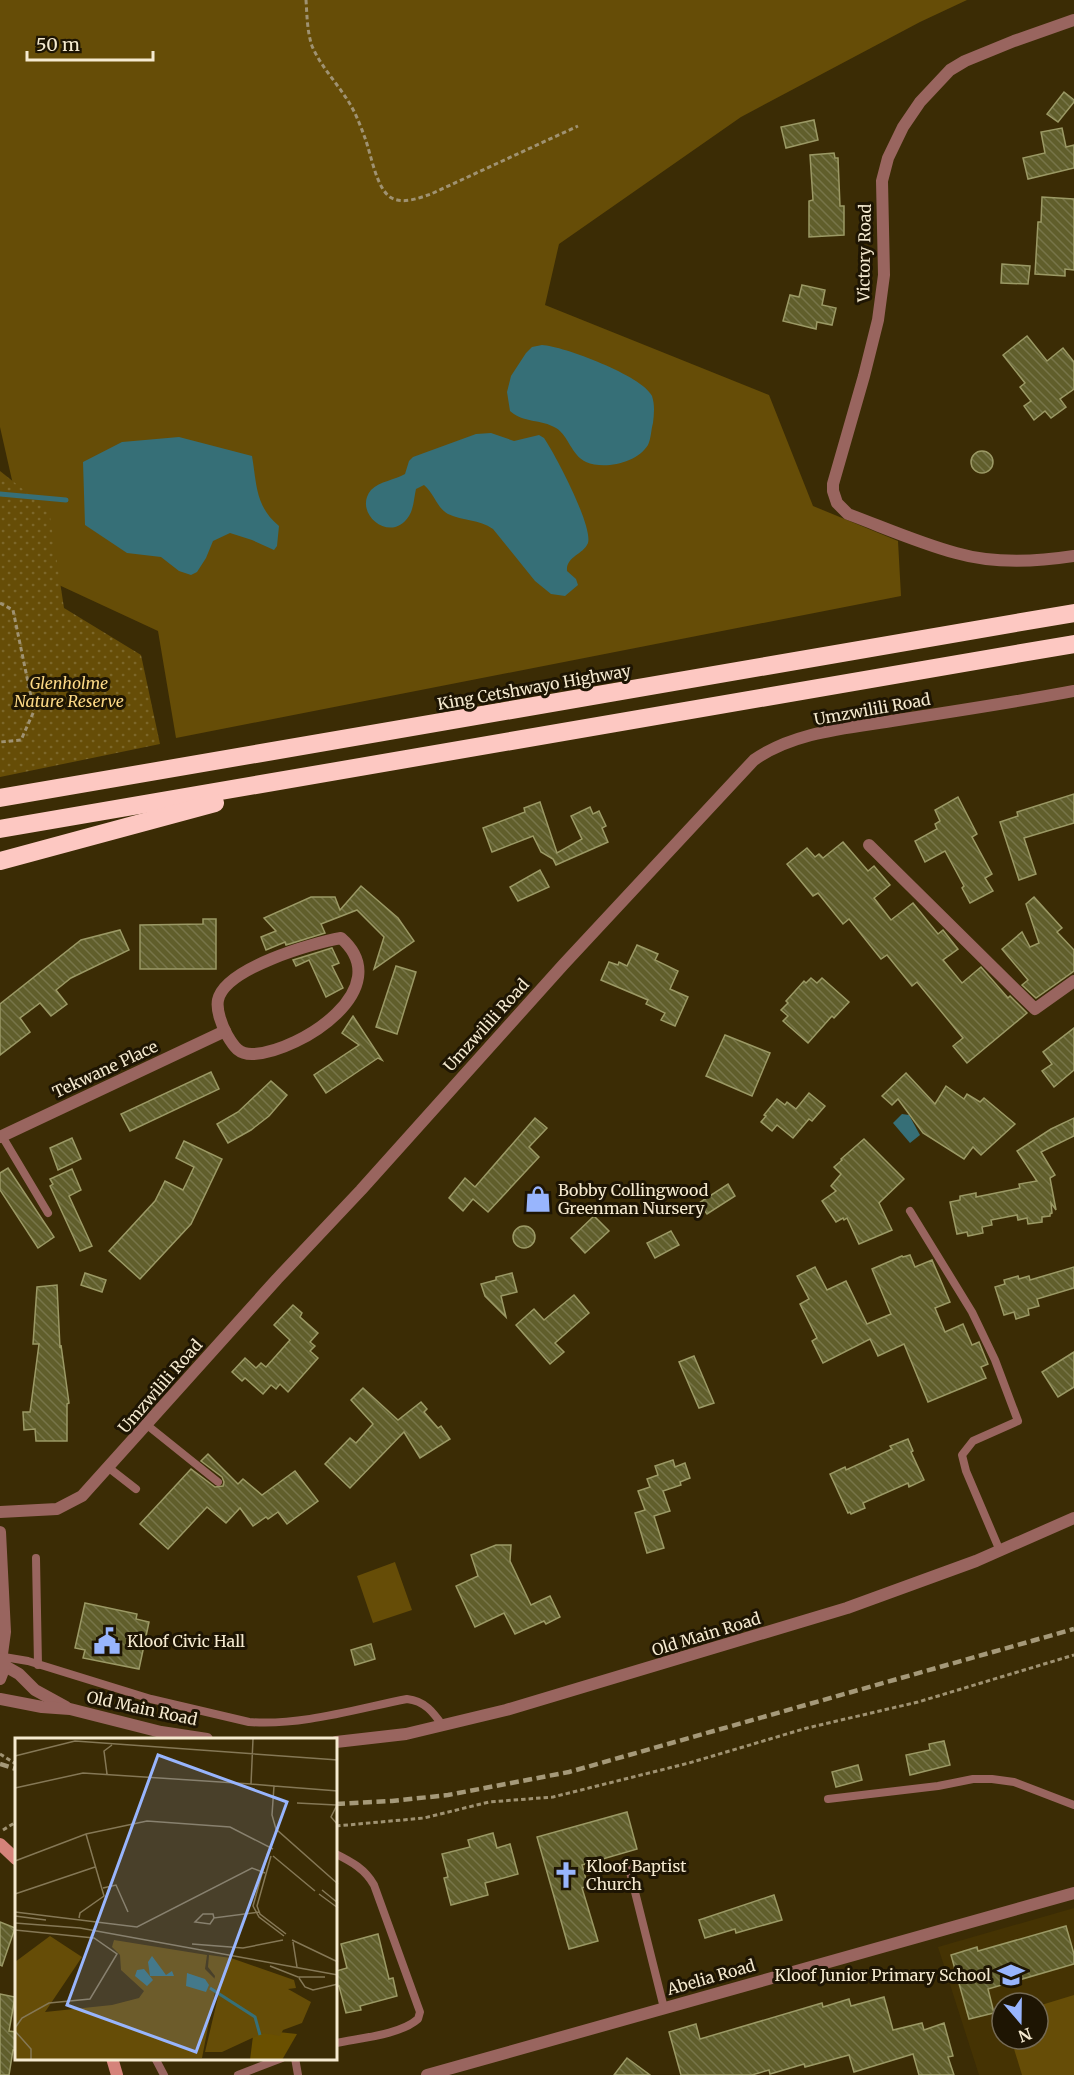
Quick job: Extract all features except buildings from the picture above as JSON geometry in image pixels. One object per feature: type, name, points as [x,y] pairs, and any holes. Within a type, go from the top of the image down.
[{"type":"highway","name":"King Cetshwayo Highway","points":[[3,797],[1074,613]]},
{"type":"highway","points":[[0,829],[1074,644]]},
{"type":"highway","points":[[0,861],[333,772]]},
{"type":"main road","points":[[0,1844],[15,1858]]},
{"type":"main road","points":[[113,2060],[117,2075]]},
{"type":"street","name":"Victory Road","points":[[1074,20],[1014,41],[965,61],[950,70],[931,87],[903,127],[884,167],[882,181],[884,275],[878,320],[832,491],[837,503],[848,514],[964,555],[1013,561],[1074,556]]},
{"type":"street","name":"Umzwilili Road","points":[[0,1512],[57,1509],[82,1496],[555,973],[754,760],[778,746],[853,726],[1074,692]]},
{"type":"street","points":[[869,845],[1035,1009],[1074,981]]},
{"type":"street","points":[[341,938],[350,945],[357,957],[358,980],[345,1005],[314,1033],[268,1054],[246,1055],[235,1049],[225,1031],[218,1000],[225,988],[237,978],[264,961],[322,941],[341,938]]},
{"type":"street","name":"Tekwane Place","points":[[1,1136],[225,1031]]},
{"type":"street","name":"Old Main Road","points":[[338,1742],[406,1734],[528,1704],[847,1608],[1000,1551],[1074,1518]]},
{"type":"street","points":[[0,1532],[5,1632],[0,1679]]},
{"type":"street","name":"Old Main Road","points":[[3,1657],[35,1690],[70,1709]]},
{"type":"street","name":"Old Main Road","points":[[0,1699],[42,1707],[70,1709],[161,1732],[200,1738]]},
{"type":"street","name":"Abelia Road","points":[[427,2075],[1074,1893]]},
{"type":"lane","points":[[1,1136],[48,1213]]},
{"type":"lane","points":[[910,1210],[972,1312],[995,1360],[1018,1421],[973,1441],[962,1455],[966,1471],[1000,1551]]},
{"type":"lane","points":[[147,1425],[218,1482]]},
{"type":"lane","points":[[109,1468],[136,1489]]},
{"type":"lane","points":[[36,1558],[38,1665]]},
{"type":"lane","points":[[3,1657],[152,1699],[249,1722],[264,1723],[316,1717],[407,1699],[418,1701],[430,1709],[443,1726]]},
{"type":"lane","points":[[828,1799],[938,1786],[973,1779],[992,1779],[1014,1782],[1074,1805]]},
{"type":"lane","points":[[338,1855],[359,1867],[370,1879],[379,1896],[420,2012],[417,2019],[406,2027],[338,2043]]},
{"type":"lane","points":[[629,1868],[664,2008]]},
{"type":"lane","points":[[156,2060],[164,2075]]},
{"type":"lane","points":[[238,2075],[277,2060]]},
{"type":"lane","points":[[295,2060],[298,2075]]},
{"type":"path","points":[[306,0],[307,24],[317,57],[351,105],[366,139],[379,180],[392,198],[407,201],[431,194],[578,126]]},
{"type":"path","points":[[0,603],[13,610],[34,711],[21,740],[0,742]]},
{"type":"path","points":[[338,1826],[424,1818],[489,1802],[554,1797],[807,1728],[918,1702],[1074,1655]]},
{"type":"path","points":[[0,1754],[15,1763]]},
{"type":"path","points":[[0,1832],[15,1823]]},
{"type":"shaded area","name":"Kloof Junior Primary School","points":[[1074,1908],[1074,2075],[979,2075],[938,1947]]},
{"type":"green space","points":[[0,0],[967,0],[920,22],[741,117],[559,244],[545,305],[769,395],[813,506],[898,541],[901,596],[176,738],[158,631],[33,573],[0,427]]},
{"type":"green space","name":"Glenholme Nature Reserve","points":[[0,471],[49,510],[64,608],[141,655],[160,744],[0,777]]},
{"type":"green space","points":[[395,1562],[412,1610],[373,1623],[357,1576]]},
{"type":"green space","points":[[1074,1995],[1074,2075],[1022,2075],[1015,2051],[1050,2051],[1050,2002]]},
{"type":"water","points":[[542,345],[601,363],[646,388],[652,396],[654,413],[650,440],[643,451],[628,460],[611,465],[586,462],[577,455],[556,428],[515,415],[510,411],[507,392],[511,376],[532,347]]},
{"type":"water","points":[[491,433],[514,441],[539,435],[544,438],[572,490],[585,522],[588,543],[567,566],[567,571],[576,579],[578,585],[565,596],[551,594],[535,581],[493,529],[482,523],[448,514],[424,485],[416,489],[411,513],[401,524],[384,527],[370,516],[366,508],[366,499],[371,490],[405,474],[409,461],[413,457],[476,434]]},
{"type":"water","points":[[179,437],[252,456],[261,503],[279,526],[277,546],[274,550],[230,533],[213,541],[197,572],[191,575],[179,571],[161,557],[127,553],[85,525],[83,462],[122,442]]},
{"type":"water","points":[[902,1114],[909,1115],[920,1135],[910,1143],[893,1123]]},
{"type":"waterway","points":[[0,494],[66,500]]},
{"type":"railway","points":[[338,1804],[448,1795],[569,1772],[1074,1629]]},
{"type":"railway","points":[[0,1764],[15,1769]]},
{"type":"place","name":"Bobby Collingwood Greenman Nursery","points":[[538,1199]]},
{"type":"place","name":"Kloof Civic Hall","points":[[107,1641]]},
{"type":"place","name":"Kloof Baptist Church","points":[[566,1875]]},
{"type":"place","name":"Kloof Junior Primary School","points":[[1011,1975]]}]
